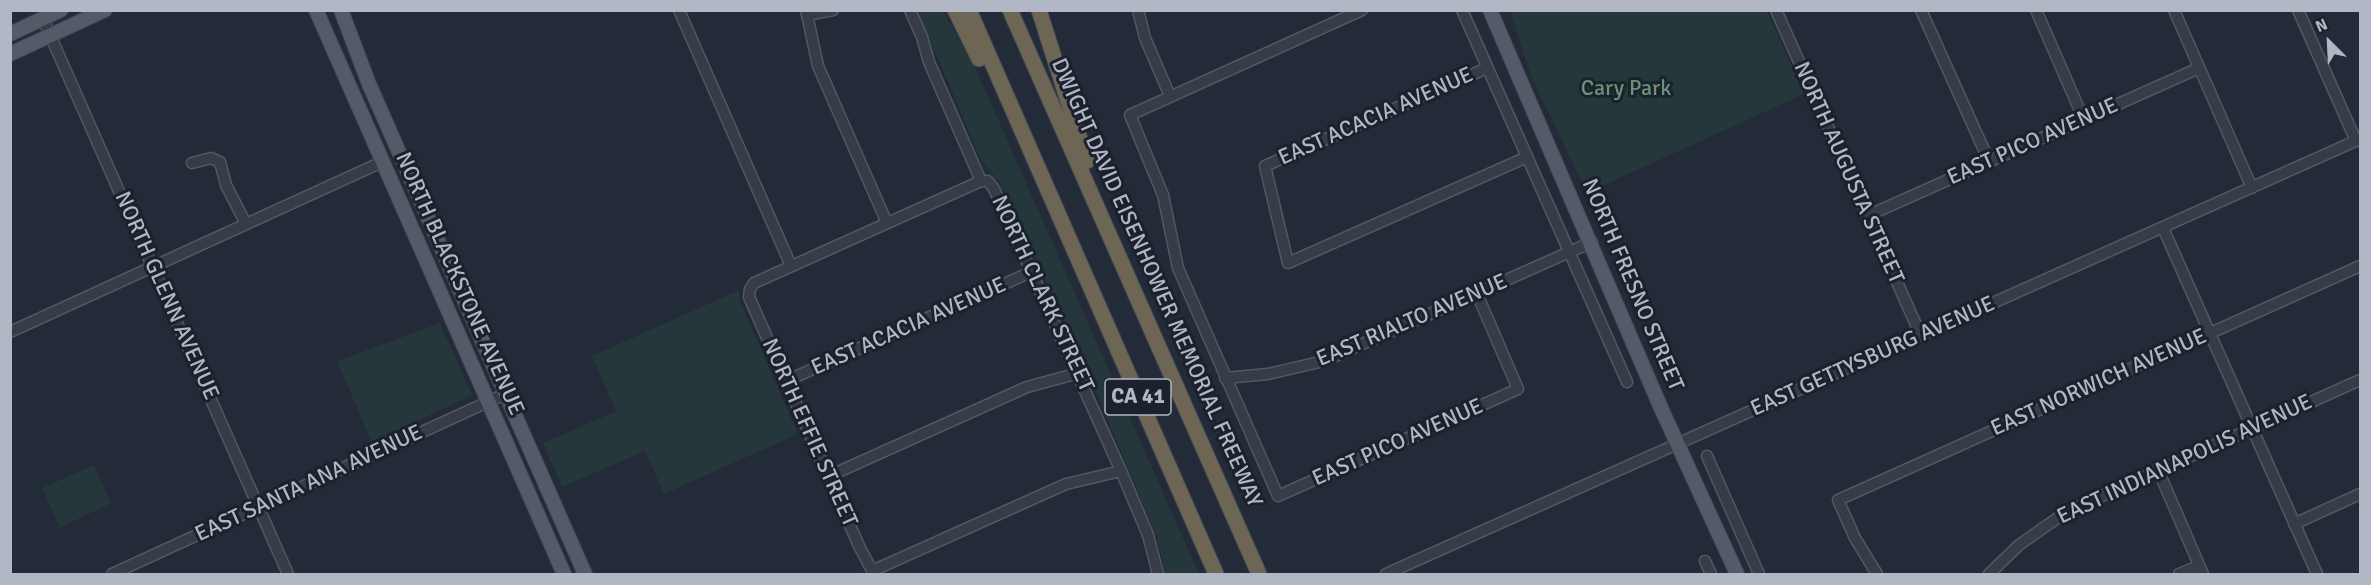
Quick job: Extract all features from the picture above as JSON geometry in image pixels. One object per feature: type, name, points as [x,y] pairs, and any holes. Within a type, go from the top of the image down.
[{"type":"highway","points":[[955,10],[1061,219]]},
{"type":"highway","name":"CA 41","points":[[969,10],[1216,574]]},
{"type":"highway","name":"DWIGHT DAVID EISENHOWER MEMORIAL FREEWAY","points":[[1010,10],[1259,574]]},
{"type":"highway","points":[[1039,10],[1111,235]]},
{"type":"main road","points":[[10,34],[61,10]]},
{"type":"main road","points":[[10,54],[105,10]]},
{"type":"main road","name":"NORTH BLACKSTONE AVENUE","points":[[316,10],[564,574]]},
{"type":"main road","name":"NORTH BLACKSTONE AVENUE","points":[[341,10],[400,153],[585,574]]},
{"type":"main road","name":"NORTH FRESNO STREET","points":[[1490,10],[1678,444],[1737,574]]},
{"type":"main road","points":[[338,61],[353,73],[386,149],[390,153],[400,153]]},
{"type":"main road","points":[[382,162],[396,168],[418,215],[430,221]]},
{"type":"street","points":[[679,10],[791,266],[985,181]]},
{"type":"street","points":[[833,10],[806,13],[818,66],[887,223]]},
{"type":"street","name":"NORTH CLARK STREET","points":[[910,10],[922,37],[929,62],[1079,373],[1148,534],[1158,574]]},
{"type":"street","points":[[1138,10],[1145,38],[1170,96]]},
{"type":"street","points":[[1225,378],[1178,268],[1163,195],[1130,115],[1362,10]]},
{"type":"street","points":[[1462,10],[1627,381]]},
{"type":"street","name":"NORTH AUGUSTA STREET","points":[[1776,10],[1920,336]]},
{"type":"street","points":[[1921,10],[1989,161]]},
{"type":"street","points":[[2036,10],[2084,120]]},
{"type":"street","points":[[2174,10],[2252,188]]},
{"type":"street","points":[[2298,10],[2358,140]]},
{"type":"street","name":"NORTH GLENN AVENUE","points":[[43,19],[288,574]]},
{"type":"street","name":"EAST ACACIA AVENUE","points":[[1487,68],[1265,166],[1288,263],[1527,157]]},
{"type":"street","name":"EAST PICO AVENUE","points":[[1867,216],[2199,68]]},
{"type":"street","name":"EAST GETTYSBURG AVENUE","points":[[1386,574],[2358,140]]},
{"type":"street","points":[[192,163],[211,158],[220,162],[226,185],[246,224]]},
{"type":"street","points":[[10,332],[382,162]]},
{"type":"street","points":[[2163,228],[2317,574]]},
{"type":"street","name":"EAST RIALTO AVENUE","points":[[1225,378],[1268,374],[1324,361],[1592,242]]},
{"type":"street","name":"NORTH EFFIE STREET","points":[[791,266],[754,283],[749,297],[827,477],[873,573]]},
{"type":"street","name":"EAST NORWICH AVENUE","points":[[1878,574],[1855,538],[1838,500],[2361,266]]},
{"type":"street","name":"EAST ACACIA AVENUE","points":[[786,381],[1031,272]]},
{"type":"street","name":"EAST PICO AVENUE","points":[[1225,378],[1278,496],[1518,389],[1477,294]]},
{"type":"street","points":[[827,477],[1027,387],[1079,373]]},
{"type":"street","name":"EAST INDIANAPOLIS AVENUE","points":[[1989,574],[2019,544],[2066,512],[2361,380]]},
{"type":"street","name":"EAST SANTA ANA AVENUE","points":[[112,574],[505,394]]},
{"type":"street","points":[[1707,456],[1759,574]]},
{"type":"street","points":[[2158,470],[2201,570],[2179,574]]},
{"type":"street","points":[[873,573],[1066,484],[1121,471]]},
{"type":"street","points":[[2294,524],[2361,494]]},
{"type":"street","points":[[1705,561],[1711,574]]},
{"type":"green space","points":[[918,11],[943,11],[974,65],[1199,574],[1165,574],[1157,538],[1080,354],[999,182],[980,158]]},
{"type":"green space","name":"Cary Park","points":[[1510,11],[1767,11],[1804,94],[1587,193],[1531,76]]},
{"type":"green space","points":[[739,290],[740,301],[798,434],[664,494],[645,451],[562,487],[543,443],[616,411],[592,356]]},
{"type":"green space","points":[[440,323],[472,395],[372,443],[337,361]]},
{"type":"green space","points":[[94,465],[111,503],[60,528],[42,488]]}]
